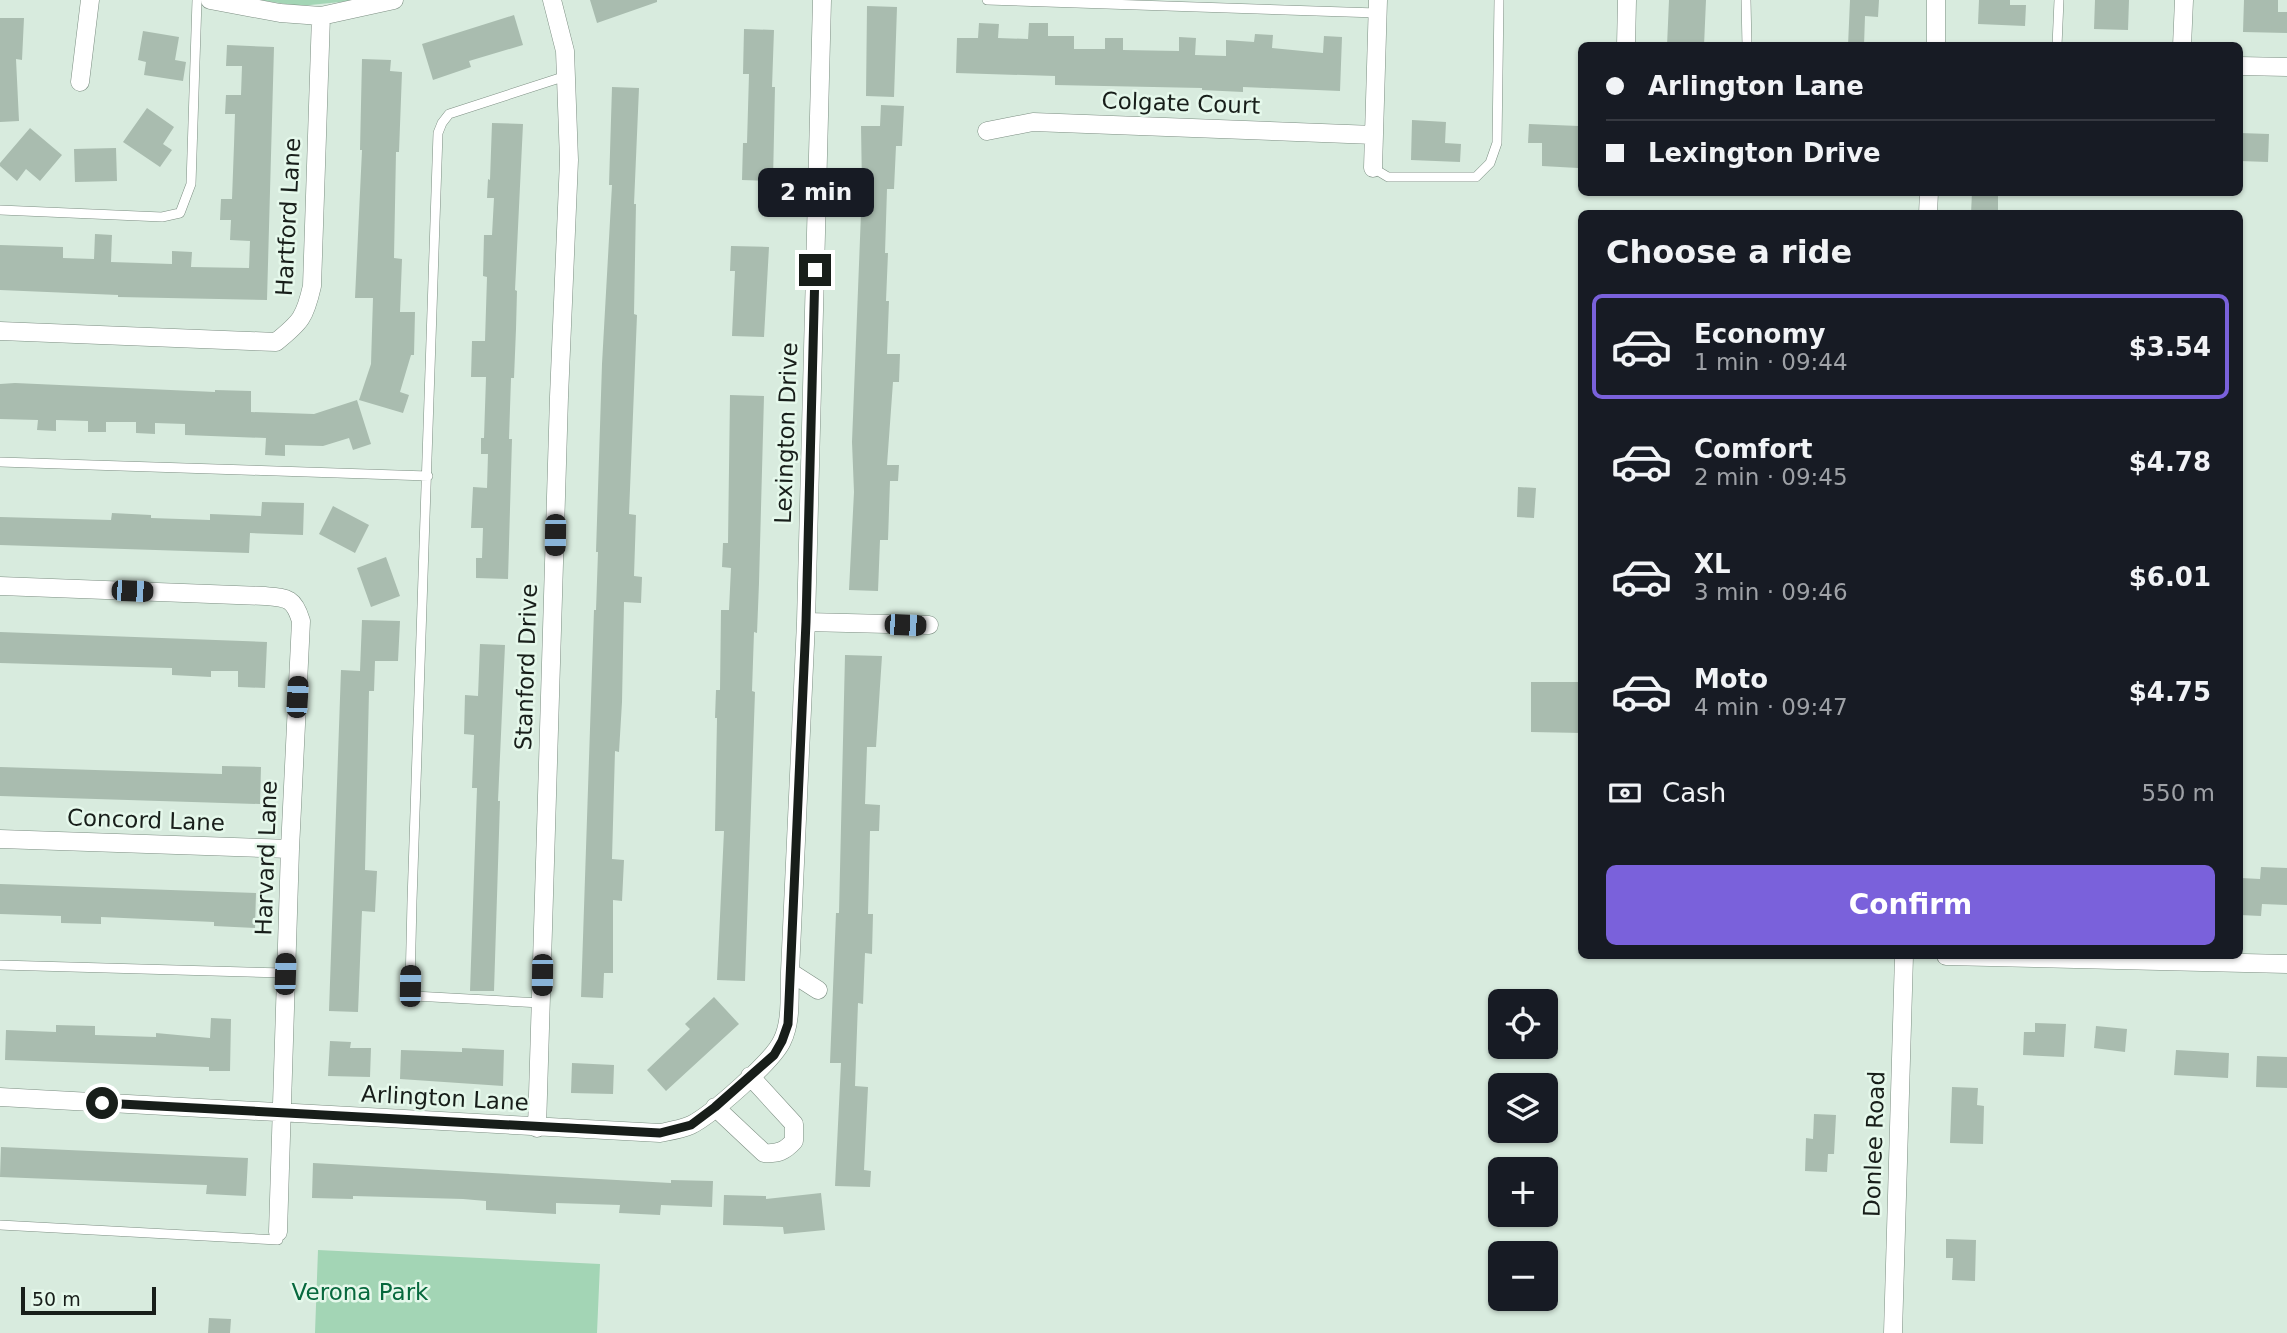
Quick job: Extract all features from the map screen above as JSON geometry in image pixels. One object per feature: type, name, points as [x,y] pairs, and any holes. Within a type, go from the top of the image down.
[{"type":"street","points":[[80,82],[90,0]]},
{"type":"street","points":[[210,0],[245,3],[280,13],[321,16],[394,0]]},
{"type":"street","name":"Stanford Drive","points":[[537,1128],[558,411],[569,160],[565,51],[552,0]]},
{"type":"street","name":"Lexington Drive","points":[[794,868],[806,622],[822,0]]},
{"type":"street","points":[[1626,42],[1627,0]]},
{"type":"street","points":[[1936,0],[1936,42]]},
{"type":"street","points":[[2182,42],[2183,0]]},
{"type":"street","points":[[1373,168],[1378,6]]},
{"type":"street","name":"Hartford Lane","points":[[0,331],[276,342],[294,328],[306,313],[312,286],[321,16]]},
{"type":"street","points":[[2243,66],[2287,67]]},
{"type":"street","name":"Colgate Court","points":[[987,131],[1033,122],[1374,135]]},
{"type":"street","name":"Harvard Lane","points":[[0,586],[285,597],[297,606],[301,621],[285,974],[278,1232]]},
{"type":"street","points":[[806,622],[929,625]]},
{"type":"street","name":"Concord Lane","points":[[0,839],[290,849]]},
{"type":"street","name":"Arlington Lane","points":[[0,1097],[660,1133],[691,1125],[774,1055],[782,1041],[788,1024],[794,868]]},
{"type":"street","name":"Donlee Road","points":[[1894,1333],[1904,959]]},
{"type":"street","points":[[2074,959],[2287,964]]},
{"type":"street","points":[[790,972],[818,990]]},
{"type":"street","points":[[715,1107],[764,1153],[774,1154],[785,1150],[794,1141],[794,1124],[750,1076]]},
{"type":"lane","points":[[0,210],[162,217],[180,213],[191,184],[197,0]]},
{"type":"lane","points":[[987,0],[1378,6]]},
{"type":"lane","points":[[1373,168],[1388,177],[1476,177],[1490,163],[1497,143],[1499,0]]},
{"type":"lane","points":[[1746,0],[1747,42]]},
{"type":"lane","points":[[2057,42],[2059,0]]},
{"type":"lane","points":[[541,1003],[414,996],[410,986],[438,133],[449,114],[566,76]]},
{"type":"lane","points":[[0,462],[428,476]]},
{"type":"lane","points":[[0,965],[285,974]]},
{"type":"lane","points":[[0,1225],[278,1240],[278,1232]]},
{"type":"green space","points":[[259,0],[360,0],[300,6]]},
{"type":"green space","name":"Verona Park","points":[[318,1250],[600,1264],[597,1333],[315,1333]]},
{"type":"building","points":[[590,0],[657,0],[657,2],[597,23]]},
{"type":"building","points":[[1669,0],[1706,0],[1704,42],[1667,42]]},
{"type":"building","points":[[1850,0],[1879,0],[1878,17],[1865,16],[1864,42],[1848,42]]},
{"type":"building","points":[[1979,0],[2010,0],[2010,5],[2026,5],[2025,26],[1978,24]]},
{"type":"building","points":[[2095,0],[2129,0],[2128,30],[2094,29]]},
{"type":"building","points":[[2244,0],[2278,0],[2278,12],[2287,12],[2287,33],[2243,32]]},
{"type":"building","points":[[867,6],[897,7],[894,97],[866,96]]},
{"type":"building","points":[[514,15],[523,45],[469,61],[471,67],[433,80],[422,44]]},
{"type":"building","points":[[0,18],[24,18],[22,60],[16,59],[19,121],[0,122]]},
{"type":"building","points":[[979,23],[999,24],[998,38],[1028,39],[1029,23],[1048,23],[1048,36],[1074,36],[1074,49],[1105,49],[1105,38],[1123,38],[1123,50],[1179,51],[1179,37],[1196,38],[1195,55],[1226,56],[1226,40],[1254,42],[1255,34],[1273,35],[1272,48],[1323,53],[1324,36],[1342,37],[1340,91],[1243,87],[1243,92],[1202,88],[1055,85],[1055,76],[956,73],[957,38],[978,38]]},
{"type":"building","points":[[744,29],[774,30],[773,181],[742,180],[743,143],[747,143],[749,74],[743,74]]},
{"type":"building","points":[[143,31],[179,37],[175,60],[186,62],[183,81],[144,75],[146,62],[138,60]]},
{"type":"building","points":[[227,45],[274,47],[267,300],[118,297],[0,290],[0,245],[63,247],[63,258],[94,259],[95,234],[112,235],[111,262],[172,264],[172,251],[192,252],[191,267],[249,268],[250,241],[230,240],[231,220],[220,220],[221,199],[232,199],[235,114],[225,114],[226,95],[241,95],[242,66],[226,66]]},
{"type":"building","points":[[362,59],[391,60],[390,71],[402,72],[399,152],[396,152],[394,258],[402,259],[400,312],[415,312],[414,355],[411,355],[400,392],[409,395],[403,413],[359,400],[371,364],[373,298],[355,298],[362,150]]},
{"type":"building","points":[[612,87],[639,88],[634,204],[634,314],[637,315],[629,514],[636,515],[634,576],[642,577],[641,603],[624,602],[622,702],[619,752],[615,751],[612,859],[624,860],[622,901],[613,900],[613,973],[604,973],[603,998],[581,997],[598,552],[602,364],[612,185],[609,185]]},
{"type":"building","points":[[881,105],[904,106],[902,146],[896,146],[894,189],[887,189],[885,253],[888,253],[886,301],[889,301],[887,354],[900,354],[899,382],[893,382],[887,465],[899,465],[898,481],[890,481],[888,540],[880,540],[878,591],[849,590],[862,188],[861,126],[880,126]]},
{"type":"building","points":[[147,108],[174,127],[163,144],[172,150],[160,167],[123,142]]},
{"type":"building","points":[[1412,120],[1446,122],[1445,143],[1461,144],[1460,162],[1411,160]]},
{"type":"building","points":[[492,123],[523,124],[515,290],[514,378],[511,378],[508,579],[476,578],[476,558],[482,558],[483,528],[471,528],[473,487],[487,488],[488,454],[481,454],[486,377],[471,377],[472,341],[485,341],[487,277],[483,276],[484,235],[492,235],[494,198],[487,198]]},
{"type":"building","points":[[1529,124],[1578,126],[1578,168],[1542,166],[1542,143],[1528,143]]},
{"type":"building","points":[[30,128],[62,155],[40,181],[26,169],[17,181],[0,163]]},
{"type":"building","points":[[2243,133],[2269,134],[2268,162],[2243,161]]},
{"type":"building","points":[[116,148],[117,181],[75,182],[74,149]]},
{"type":"building","points":[[1972,196],[1998,196],[1998,210],[1971,210]]},
{"type":"building","points":[[731,246],[769,247],[764,337],[732,336],[735,271],[730,271]]},
{"type":"building","points":[[0,384],[215,392],[251,391],[251,412],[314,414],[357,400],[371,444],[353,450],[349,438],[323,446],[285,445],[285,456],[265,455],[266,438],[185,435],[185,424],[155,423],[155,434],[136,433],[136,422],[106,422],[106,432],[88,432],[88,421],[56,420],[56,431],[37,430],[38,420],[0,419]]},
{"type":"building","points":[[730,395],[764,396],[757,633],[754,632],[752,691],[755,692],[745,981],[717,980],[724,831],[715,831],[715,718],[716,690],[720,690],[721,610],[729,610],[731,568],[722,567],[723,543],[728,543]]},
{"type":"building","points":[[1518,487],[1536,488],[1534,518],[1517,517]]},
{"type":"building","points":[[262,502],[304,503],[303,535],[250,533],[249,553],[0,545],[0,517],[111,520],[112,513],[151,515],[151,518],[210,520],[210,514],[261,516]]},
{"type":"building","points":[[333,506],[369,525],[355,553],[319,534]]},
{"type":"building","points":[[386,557],[400,596],[371,607],[357,568]]},
{"type":"building","points":[[362,620],[400,621],[398,661],[375,661],[374,691],[369,691],[365,870],[377,871],[375,912],[362,911],[358,1012],[329,1011],[341,670],[360,671]]},
{"type":"building","points":[[0,632],[267,642],[265,688],[238,687],[238,671],[211,671],[211,677],[172,675],[172,668],[0,663]]},
{"type":"building","points":[[480,644],[505,645],[494,991],[470,991],[477,788],[472,788],[474,735],[464,734],[465,695],[478,696]]},
{"type":"building","points":[[845,655],[882,656],[876,747],[867,747],[865,804],[880,805],[879,831],[870,831],[868,914],[873,914],[872,954],[865,953],[863,1004],[858,1003],[855,1086],[868,1087],[864,1170],[871,1171],[870,1187],[835,1186],[841,1063],[830,1063],[836,913],[839,913]]},
{"type":"building","points":[[1531,682],[1578,682],[1578,733],[1531,732]]},
{"type":"building","points":[[222,766],[261,767],[260,804],[0,796],[0,767],[222,774]]},
{"type":"building","points":[[2261,867],[2287,868],[2287,905],[2262,904],[2261,916],[2243,915],[2243,878],[2260,879]]},
{"type":"building","points":[[0,884],[256,893],[255,928],[214,926],[214,922],[101,917],[101,924],[61,923],[61,916],[0,914]]},
{"type":"building","points":[[714,997],[739,1024],[666,1091],[647,1070],[690,1029],[685,1024]]},
{"type":"building","points":[[211,1018],[231,1019],[230,1071],[209,1071],[209,1067],[5,1060],[6,1030],[56,1032],[56,1025],[95,1026],[95,1035],[156,1037],[156,1033],[210,1038]]},
{"type":"building","points":[[2035,1023],[2066,1024],[2064,1057],[2023,1055],[2024,1032],[2035,1032]]},
{"type":"building","points":[[2096,1026],[2127,1029],[2125,1052],[2094,1048]]},
{"type":"building","points":[[330,1041],[351,1042],[350,1048],[371,1048],[370,1077],[328,1076]]},
{"type":"building","points":[[462,1048],[504,1050],[503,1086],[400,1079],[401,1050],[462,1052]]},
{"type":"building","points":[[2176,1050],[2229,1053],[2228,1078],[2174,1075]]},
{"type":"building","points":[[2257,1056],[2287,1057],[2287,1088],[2256,1087]]},
{"type":"building","points":[[572,1063],[614,1065],[613,1094],[571,1093]]},
{"type":"building","points":[[1952,1087],[1978,1088],[1977,1105],[1984,1106],[1983,1144],[1950,1143]]},
{"type":"building","points":[[1814,1114],[1836,1115],[1834,1154],[1828,1154],[1827,1172],[1805,1171],[1806,1138],[1813,1139]]},
{"type":"building","points":[[1,1147],[248,1158],[246,1196],[206,1194],[207,1185],[0,1177]]},
{"type":"building","points":[[313,1163],[671,1183],[671,1180],[713,1181],[712,1207],[661,1205],[660,1215],[619,1213],[620,1205],[556,1203],[556,1214],[486,1210],[486,1201],[463,1199],[353,1196],[353,1199],[312,1198]]},
{"type":"building","points":[[821,1193],[825,1230],[784,1234],[783,1227],[723,1225],[724,1195],[766,1196],[766,1199]]},
{"type":"building","points":[[1946,1239],[1976,1240],[1975,1281],[1952,1280],[1953,1258],[1946,1258]]},
{"type":"building","points":[[209,1318],[231,1319],[230,1333],[208,1333]]},
{"type":"route","points":[[102,1103],[660,1133],[691,1125],[774,1055],[788,1024],[806,622],[815,270]]}]
